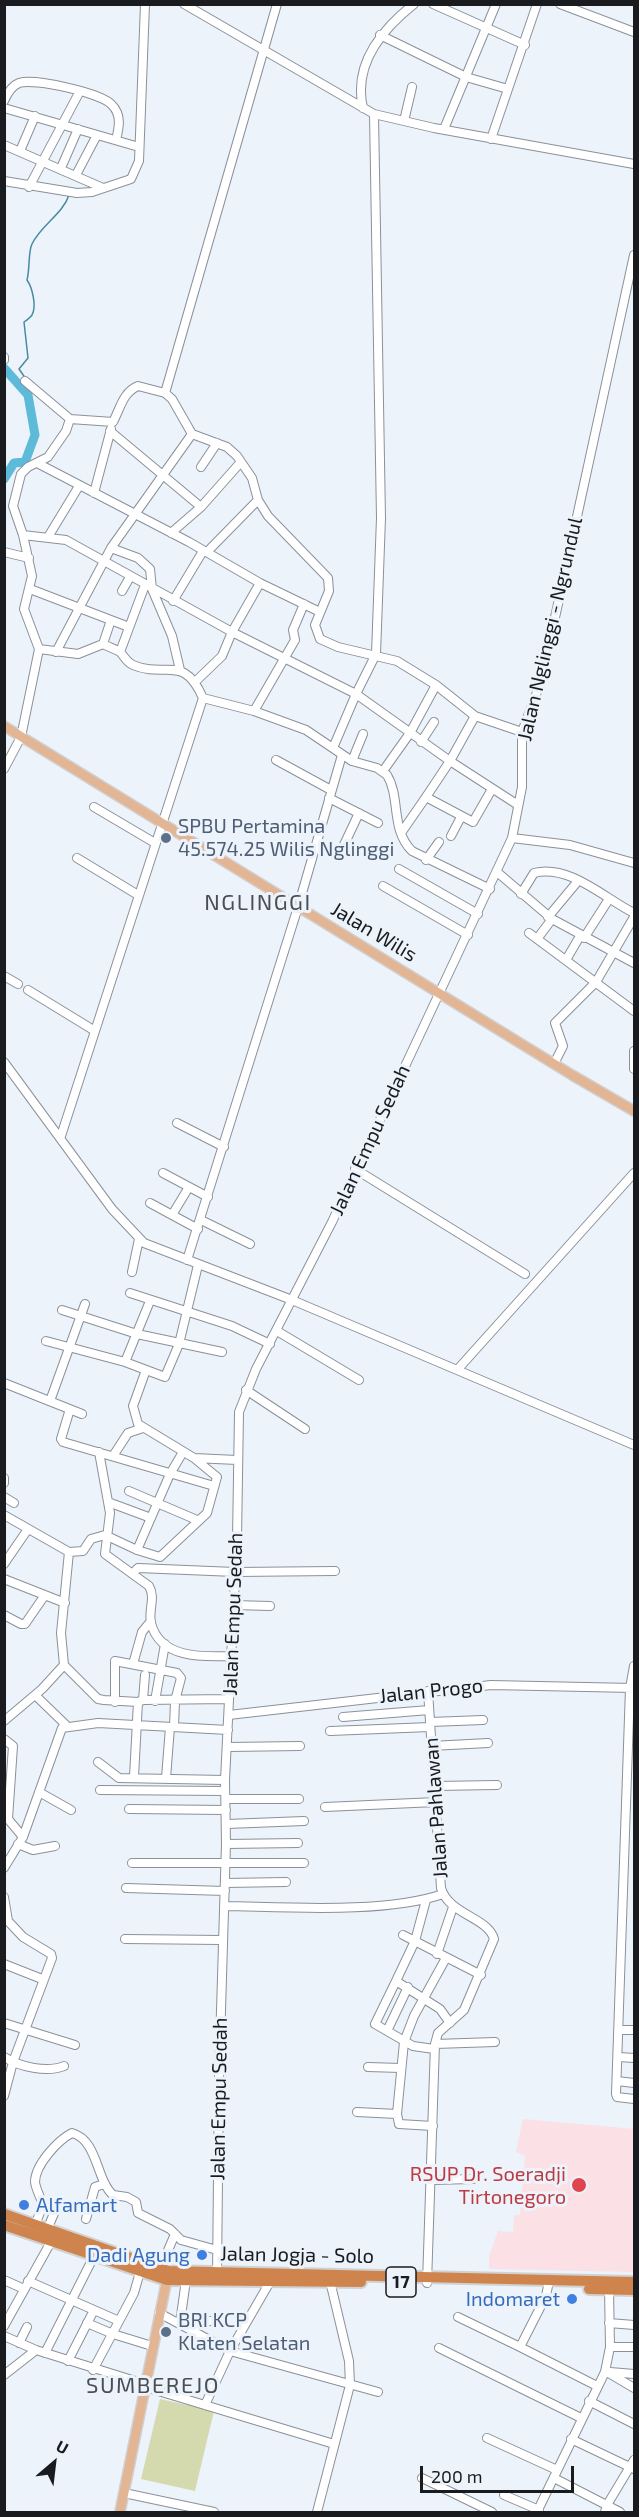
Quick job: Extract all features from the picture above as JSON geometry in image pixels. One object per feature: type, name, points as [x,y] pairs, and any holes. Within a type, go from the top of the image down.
[{"type":"highway","name":"Jalan Jogja - Solo","points":[[4,2214],[186,2280],[217,2276],[428,2279],[634,2290]]},
{"type":"highway","name":"Jalan Jogja - Solo","points":[[4,2225],[140,2272],[271,2280],[428,2279]]},
{"type":"highway","name":"Jalan Jogja - Solo","points":[[550,2284],[634,2282]]},
{"type":"main road","name":"Jalan Wilis","points":[[4,726],[634,1111]]},
{"type":"main road","points":[[120,2512],[165,2273]]},
{"type":"street","points":[[4,181],[77,193],[131,179],[139,161],[145,4]]},
{"type":"street","points":[[184,4],[374,114],[491,139],[634,164]]},
{"type":"street","points":[[165,393],[277,4]]},
{"type":"street","points":[[363,108],[360,96],[361,78],[380,35],[414,4]]},
{"type":"street","points":[[433,4],[525,45]]},
{"type":"street","points":[[444,129],[496,4]]},
{"type":"street","points":[[491,139],[525,45],[537,4]]},
{"type":"street","points":[[560,4],[634,32]]},
{"type":"street","points":[[380,35],[466,77],[508,89]]},
{"type":"street","points":[[4,101],[11,88],[19,83],[29,82],[80,91],[107,100],[114,106],[119,121],[116,140]]},
{"type":"street","points":[[404,121],[411,87]]},
{"type":"street","points":[[30,187],[80,91]]},
{"type":"street","points":[[4,108],[139,147]]},
{"type":"street","points":[[333,748],[376,654],[381,518],[374,114]]},
{"type":"street","points":[[20,151],[36,116]]},
{"type":"street","points":[[61,168],[78,129]]},
{"type":"street","points":[[76,175],[97,135]]},
{"type":"street","points":[[4,145],[103,188]]},
{"type":"street","name":"Jalan Nglinggi - Ngrundul","points":[[441,993],[512,837],[522,787],[522,732],[537,692],[556,613],[634,255]]},
{"type":"street","points":[[25,381],[70,419],[113,422]]},
{"type":"street","points":[[94,493],[110,431],[126,395],[134,387],[165,393],[172,399],[192,434],[230,449],[252,478],[258,500],[274,523],[328,578],[329,591],[315,625],[321,639],[338,647],[376,654],[397,661],[436,685],[475,716],[522,732]]},
{"type":"street","points":[[4,769],[21,737],[39,649],[24,609],[25,597],[30,589],[32,576],[24,535],[13,506],[21,474],[55,449],[70,419]]},
{"type":"street","points":[[110,431],[201,507]]},
{"type":"street","points":[[56,652],[111,548],[192,434]]},
{"type":"street","points":[[201,467],[217,443]]},
{"type":"street","points":[[171,533],[201,507],[240,463]]},
{"type":"street","points":[[37,464],[205,551],[260,583],[320,612]]},
{"type":"street","points":[[48,537],[79,486]]},
{"type":"street","points":[[173,601],[205,551],[258,500]]},
{"type":"street","points":[[24,535],[66,540],[173,601],[284,660],[356,694],[450,762],[518,805]]},
{"type":"street","points":[[111,548],[143,562],[150,569],[148,587],[120,652]]},
{"type":"street","points":[[8,554],[29,558]]},
{"type":"street","points":[[122,591],[130,577]]},
{"type":"street","points":[[196,681],[222,656],[232,632],[260,583]]},
{"type":"street","points":[[148,587],[172,636],[180,670]]},
{"type":"street","points":[[30,589],[129,627]]},
{"type":"street","points":[[254,711],[295,640],[293,630],[304,604]]},
{"type":"street","points":[[103,644],[111,620]]},
{"type":"street","points":[[39,649],[78,654],[103,644],[120,652],[134,665],[180,670],[196,681],[203,698],[60,1136]]},
{"type":"street","points":[[383,771],[410,733],[436,685]]},
{"type":"street","points":[[203,698],[254,711],[306,730],[352,761],[383,771],[390,778],[401,833],[409,848],[426,860],[490,889]]},
{"type":"street","points":[[401,833],[450,762],[475,716]]},
{"type":"street","points":[[421,742],[434,722]]},
{"type":"street","points":[[352,761],[363,734]]},
{"type":"street","points":[[187,1260],[298,907],[342,755]]},
{"type":"street","points":[[276,760],[378,823]]},
{"type":"street","points":[[426,797],[471,822],[475,821],[492,789]]},
{"type":"street","points":[[94,807],[155,843]]},
{"type":"street","points":[[343,847],[359,813]]},
{"type":"street","points":[[451,836],[461,817]]},
{"type":"street","points":[[512,837],[570,845],[634,863]]},
{"type":"street","points":[[426,860],[440,842]]},
{"type":"street","points":[[77,858],[138,895]]},
{"type":"street","points":[[399,869],[478,914]]},
{"type":"street","points":[[496,872],[550,918],[634,963]]},
{"type":"street","points":[[521,894],[534,873],[539,872],[578,881],[634,915],[596,982],[555,1023],[563,1046],[554,1064]]},
{"type":"street","points":[[537,939],[578,881]]},
{"type":"street","points":[[383,886],[468,935]]},
{"type":"street","points":[[566,960],[609,899]]},
{"type":"street","points":[[529,933],[634,1011]]},
{"type":"street","points":[[4,976],[18,984]]},
{"type":"street","points":[[28,990],[95,1030]]},
{"type":"street","name":"Jalan Empu Sedah","points":[[217,2276],[222,1940],[227,1824],[225,1780],[235,1572],[237,1423],[246,1390],[441,993]]},
{"type":"street","points":[[634,1051],[634,1069]]},
{"type":"street","points":[[4,1062],[112,1209],[140,1239],[198,1265],[292,1300],[459,1369],[634,1445]]},
{"type":"street","points":[[177,1123],[224,1147]]},
{"type":"street","points":[[355,1168],[525,1274]]},
{"type":"street","points":[[163,1173],[208,1197]]},
{"type":"street","points":[[459,1369],[634,1173]]},
{"type":"street","points":[[172,1215],[189,1187]]},
{"type":"street","points":[[150,1203],[198,1229]]},
{"type":"street","points":[[201,1220],[250,1244]]},
{"type":"street","points":[[132,1272],[140,1239]]},
{"type":"street","points":[[46,1341],[167,1376],[179,1344],[198,1265]]},
{"type":"street","points":[[130,1293],[232,1326],[270,1344]]},
{"type":"street","points":[[125,1362],[150,1301]]},
{"type":"street","points":[[50,1401],[85,1304]]},
{"type":"street","points":[[62,1310],[137,1334],[222,1352]]},
{"type":"street","points":[[277,1330],[358,1380]]},
{"type":"street","points":[[4,1515],[69,1552],[83,1551],[91,1539],[105,1535],[137,1550],[160,1557],[207,1513],[217,1477],[194,1458],[143,1428],[132,1411],[146,1370]]},
{"type":"street","points":[[4,1383],[82,1414]]},
{"type":"street","points":[[246,1390],[305,1429]]},
{"type":"street","points":[[70,1409],[62,1441],[214,1486]]},
{"type":"street","points":[[113,1456],[128,1433],[143,1428]]},
{"type":"street","points":[[99,1452],[110,1522],[105,1535],[105,1554],[133,1573],[153,1592],[151,1622],[165,1644],[173,1650],[198,1658],[231,1656]]},
{"type":"street","points":[[137,1550],[170,1474],[183,1452]]},
{"type":"street","points":[[194,1458],[237,1460]]},
{"type":"street","points":[[4,1478],[4,1483]]},
{"type":"street","points":[[129,1491],[197,1520]]},
{"type":"street","points":[[4,1497],[14,1503]]},
{"type":"street","points":[[108,1502],[151,1518]]},
{"type":"street","points":[[4,1564],[28,1529]]},
{"type":"street","points":[[69,1552],[61,1643],[64,1665],[101,1700],[115,1702],[229,1699]]},
{"type":"street","points":[[133,1573],[138,1568],[235,1572],[335,1571]]},
{"type":"street","points":[[4,1579],[65,1603]]},
{"type":"street","points":[[4,1615],[25,1624],[45,1595]]},
{"type":"street","points":[[233,1605],[270,1606]]},
{"type":"street","points":[[133,1664],[141,1632],[151,1622]]},
{"type":"street","points":[[155,1701],[165,1644]]},
{"type":"street","points":[[115,1702],[115,1661],[180,1675],[166,1778]]},
{"type":"street","points":[[4,1721],[35,1695],[64,1665]]},
{"type":"street","points":[[634,1666],[631,1813],[617,2081],[617,2097],[634,2099]]},
{"type":"street","points":[[134,1777],[145,1676]]},
{"type":"street","name":"Jalan Progo","points":[[229,1715],[491,1685],[632,1688]]},
{"type":"street","name":"Jalan Pahlawan","points":[[428,1691],[443,1894],[453,1907],[493,1934],[492,1946],[464,2010],[438,2033],[434,2046]]},
{"type":"street","points":[[35,1695],[66,1725]]},
{"type":"street","points":[[343,1717],[429,1710]]},
{"type":"street","points":[[330,1731],[483,1720]]},
{"type":"street","points":[[4,1868],[6,1857],[20,1841],[60,1731],[66,1725],[95,1723],[228,1730]]},
{"type":"street","points":[[4,1739],[13,1746],[8,1819],[20,1841],[33,1850],[55,1846]]},
{"type":"street","points":[[431,1746],[488,1743]]},
{"type":"street","points":[[228,1747],[300,1746]]},
{"type":"street","points":[[98,1762],[116,1778],[225,1780]]},
{"type":"street","points":[[109,1777],[105,1790],[300,1799]]},
{"type":"street","points":[[435,1786],[497,1785]]},
{"type":"street","points":[[39,1792],[71,1810]]},
{"type":"street","points":[[325,1807],[436,1802]]},
{"type":"street","points":[[129,1809],[226,1810]]},
{"type":"street","points":[[227,1824],[304,1821]]},
{"type":"street","points":[[226,1844],[298,1843]]},
{"type":"street","points":[[132,1863],[304,1863]]},
{"type":"street","points":[[126,1888],[225,1887],[286,1882]]},
{"type":"street","points":[[224,1906],[344,1906],[426,1900],[443,1894]]},
{"type":"street","points":[[4,1897],[8,1921],[23,1937],[51,1954],[13,2062],[4,2096]]},
{"type":"street","points":[[426,1900],[415,1941],[374,2023],[413,2046],[495,2042]]},
{"type":"street","points":[[437,1954],[453,1907]]},
{"type":"street","points":[[403,1935],[480,1975]]},
{"type":"street","points":[[125,1939],[222,1940]]},
{"type":"street","points":[[433,2126],[399,2124],[397,2114],[404,2042],[424,1997],[446,1958]]},
{"type":"street","points":[[4,1964],[42,1979]]},
{"type":"street","points":[[396,1981],[440,2009],[450,2023]]},
{"type":"street","points":[[387,2031],[408,1987]]},
{"type":"street","points":[[4,2023],[75,2045]]},
{"type":"street","points":[[619,2030],[634,2030]]},
{"type":"street","points":[[428,2279],[434,2046]]},
{"type":"street","points":[[4,2057],[13,2062],[53,2070],[64,2066]]},
{"type":"street","points":[[619,2058],[634,2058]]},
{"type":"street","points":[[368,2067],[401,2068]]},
{"type":"street","points":[[617,2081],[634,2083]]},
{"type":"street","points":[[357,2112],[397,2114]]},
{"type":"street","points":[[35,2225],[43,2205],[36,2187],[37,2174],[44,2160],[70,2133],[77,2134],[89,2149],[100,2169],[104,2184],[113,2196],[127,2197],[136,2202],[138,2213],[175,2234],[181,2240],[217,2250]]},
{"type":"street","points":[[432,2180],[473,2179]]},
{"type":"street","points":[[86,2219],[95,2187],[104,2184]]},
{"type":"street","points":[[47,2230],[55,2211]]},
{"type":"street","points":[[165,2273],[175,2234]]},
{"type":"street","points":[[6,2320],[52,2241]]},
{"type":"street","points":[[45,2353],[94,2256]]},
{"type":"street","points":[[93,2370],[134,2293],[140,2272]]},
{"type":"street","points":[[4,2280],[24,2289]]},
{"type":"street","points":[[180,2323],[186,2280]]},
{"type":"street","points":[[205,2405],[230,2351],[271,2280]]},
{"type":"street","points":[[28,2281],[119,2321]]},
{"type":"street","points":[[316,2512],[350,2385],[349,2361],[330,2281]]},
{"type":"street","points":[[520,2347],[550,2284]]},
{"type":"street","points":[[504,2495],[538,2511],[597,2385],[606,2372],[610,2347],[609,2289]]},
{"type":"street","points":[[68,2361],[94,2310]]},
{"type":"street","points":[[159,2313],[230,2351],[378,2392]]},
{"type":"street","points":[[458,2317],[597,2385]]},
{"type":"street","points":[[193,2331],[198,2323],[210,2321]]},
{"type":"street","points":[[87,2323],[152,2346]]},
{"type":"street","points":[[609,2323],[634,2325]]},
{"type":"street","points":[[19,2343],[27,2327]]},
{"type":"street","points":[[4,2336],[93,2370],[334,2444]]},
{"type":"street","points":[[610,2347],[634,2347]]},
{"type":"street","points":[[439,2348],[582,2418]]},
{"type":"street","points":[[4,2375],[36,2350]]},
{"type":"street","points":[[606,2372],[634,2374]]},
{"type":"street","points":[[606,2372],[634,2388]]},
{"type":"street","points":[[590,2401],[634,2424]]},
{"type":"street","points":[[487,2438],[556,2474],[606,2509],[620,2512]]},
{"type":"street","points":[[571,2439],[633,2466],[606,2509]]},
{"type":"street","points":[[422,2478],[492,2512]]},
{"type":"street","points":[[124,2493],[214,2512]]},
{"type":"shaded area","name":"RSUP Dr. Soeradji Tirtonegoro","points":[[523,2119],[634,2129],[634,2272],[489,2269],[489,2256],[498,2231],[513,2232],[514,2215],[520,2215],[525,2156],[516,2152]]},
{"type":"green space","points":[[160,2399],[214,2411],[195,2491],[141,2479]]},
{"type":"waterway","points":[[26,379],[19,369],[28,358],[24,322],[32,315],[34,307],[31,287],[27,280],[31,247],[36,237],[62,208],[69,195]]},
{"type":"waterway","points":[[4,368],[28,395],[35,435],[25,462],[14,463],[4,479]]},
{"type":"place","name":"SPBU Pertamina 45.574.25 Wilis Nglinggi","points":[[166,838]]},
{"type":"place","name":"RSUP Dr. Soeradji Tirtonegoro","points":[[579,2185]]},
{"type":"place","name":"Alfamart","points":[[24,2205]]},
{"type":"place","name":"Dadi Agung","points":[[202,2255]]},
{"type":"place","name":"Indomaret","points":[[572,2299]]},
{"type":"place","name":"BRI KCP Klaten Selatan","points":[[166,2332]]},
{"type":"district","name":"NGLINGGI","points":[[258,903]]},
{"type":"district","name":"SUMBEREJO","points":[[153,2386]]}]
